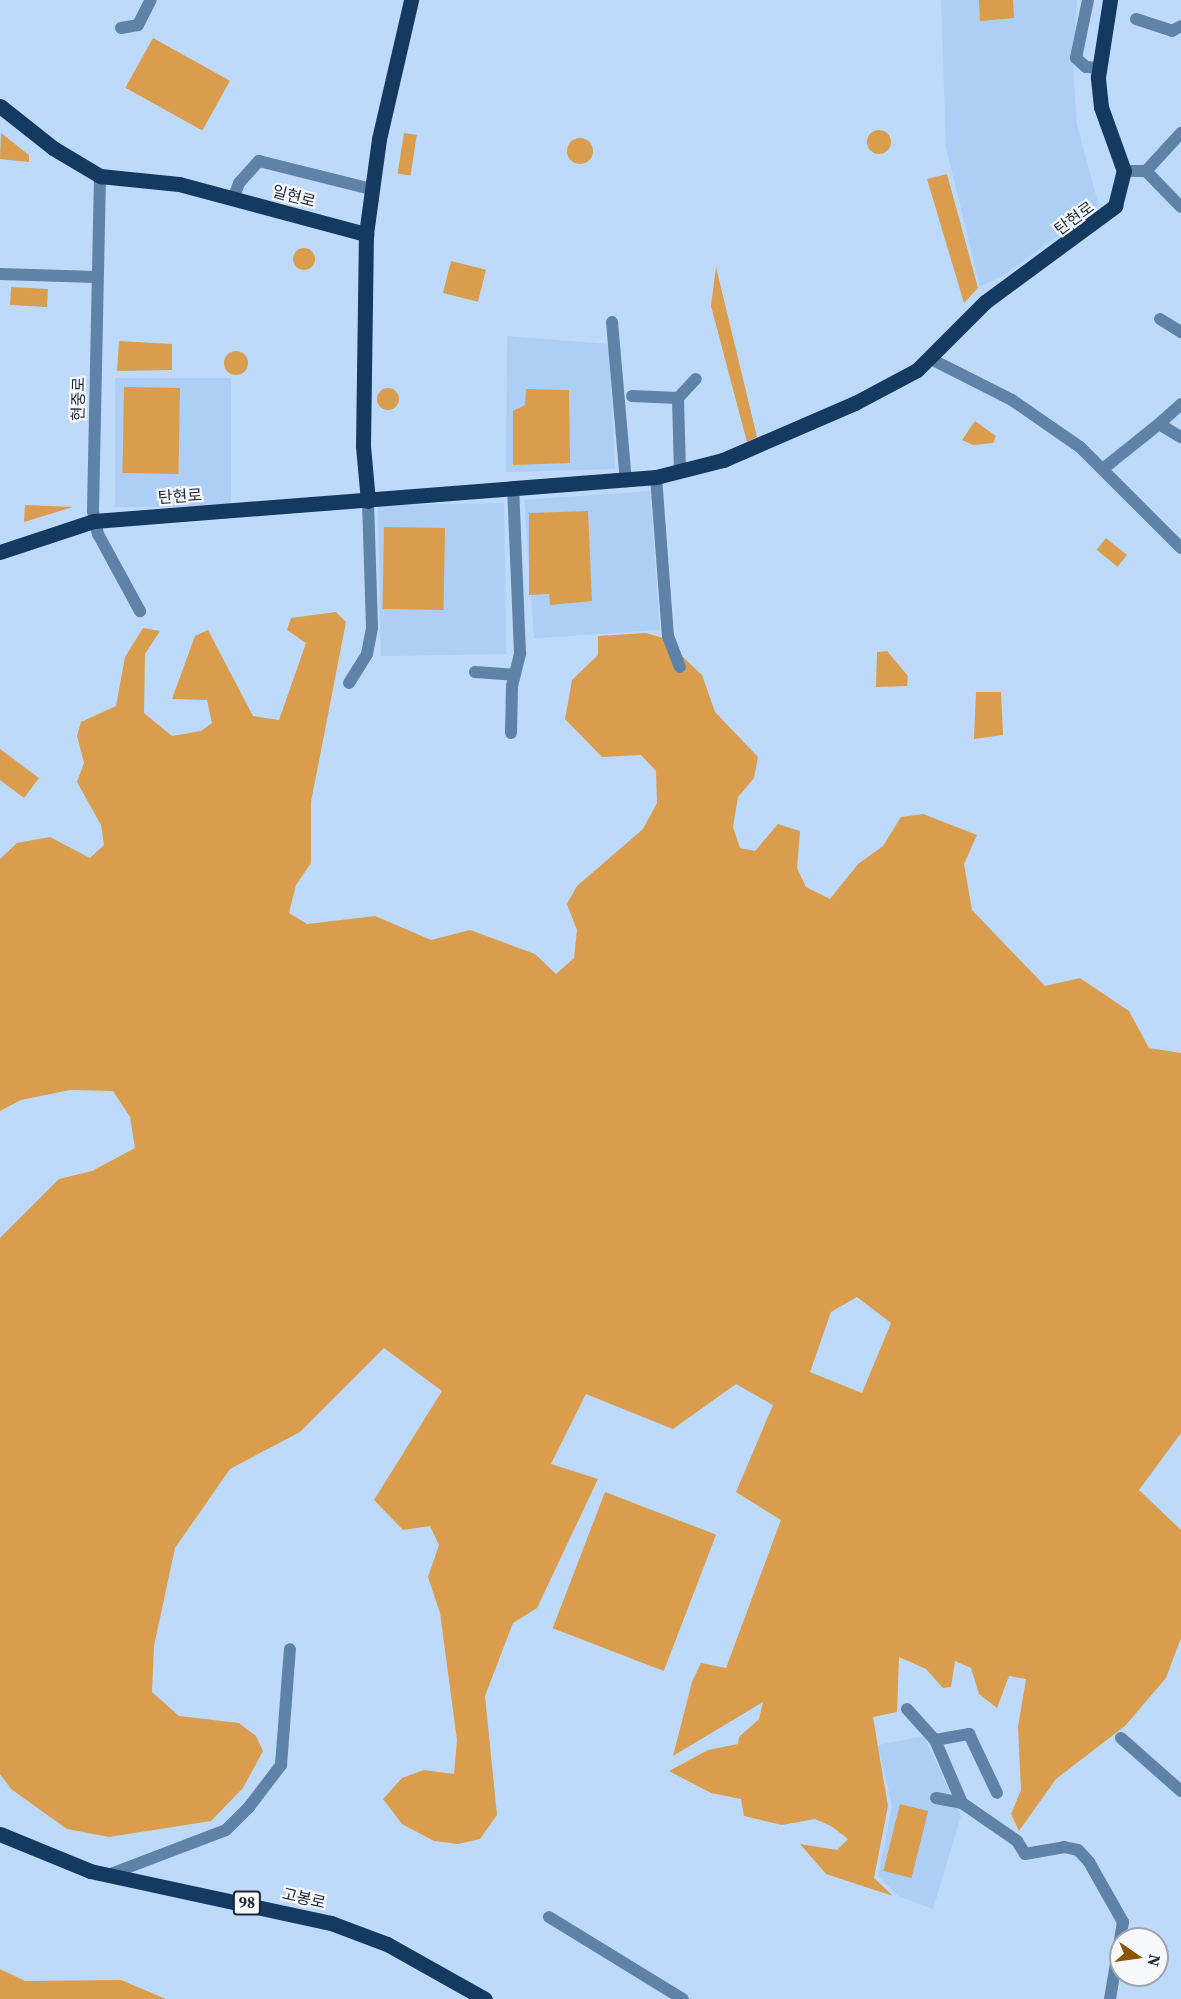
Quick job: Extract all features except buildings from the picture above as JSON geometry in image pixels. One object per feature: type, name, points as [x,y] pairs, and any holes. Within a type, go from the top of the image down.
[{"type":"main road","points":[[368,501],[363,446],[366,234],[371,189],[411,0]]},
{"type":"main road","points":[[1110,0],[1099,68],[1101,107],[1124,171]]},
{"type":"main road","name":"일현로","points":[[0,106],[53,148],[100,176],[179,184],[366,234]]},
{"type":"main road","name":"탄현로","points":[[0,552],[94,521],[626,481],[656,477],[723,460],[828,416],[931,359],[985,302],[1107,217],[1124,171]]},
{"type":"main road","name":"고봉로","points":[[0,1834],[50,1859],[108,1875],[331,1923],[387,1944],[485,1999]]},
{"type":"street","points":[[121,28],[138,25],[151,0]]},
{"type":"street","points":[[1088,0],[1076,58],[1086,67],[1099,68]]},
{"type":"street","points":[[1136,19],[1172,31],[1181,26]]},
{"type":"street","points":[[1146,171],[1181,134]]},
{"type":"street","points":[[233,199],[239,183],[259,161],[371,189]]},
{"type":"street","points":[[1124,171],[1146,171],[1181,207]]},
{"type":"street","name":"현중로","points":[[94,521],[96,277],[100,176]]},
{"type":"street","points":[[0,274],[96,277]]},
{"type":"street","points":[[1160,319],[1181,332]]},
{"type":"street","points":[[612,322],[626,481]]},
{"type":"street","points":[[931,359],[1012,400],[1104,468],[1181,548]]},
{"type":"street","points":[[680,471],[678,398],[696,379]]},
{"type":"street","points":[[632,396],[678,398]]},
{"type":"street","points":[[1104,468],[1181,404]]},
{"type":"street","points":[[1159,424],[1181,437]]},
{"type":"street","points":[[656,477],[668,636],[680,667]]},
{"type":"street","points":[[511,733],[514,675],[520,653],[513,489]]},
{"type":"street","points":[[349,683],[367,654],[372,628],[368,501]]},
{"type":"street","points":[[94,521],[140,611]]},
{"type":"street","points":[[475,672],[514,675]]},
{"type":"street","points":[[108,1875],[226,1830],[249,1808],[281,1765],[290,1648]]},
{"type":"street","points":[[907,1709],[934,1740],[962,1803]]},
{"type":"street","points":[[934,1740],[969,1734],[997,1792]]},
{"type":"street","points":[[1121,1738],[1181,1791]]},
{"type":"street","points":[[936,1798],[962,1803],[1017,1841],[1025,1854],[1065,1847],[1078,1850],[1089,1862],[1123,1922],[1110,1999]]},
{"type":"street","points":[[549,1917],[682,1999]]},
{"type":"shaded area","points":[[941,0],[1077,0],[1073,64],[1077,125],[1099,206],[1003,276],[980,286],[946,148]]},
{"type":"shaded area","points":[[979,0],[1013,0],[1014,18],[980,21]]},
{"type":"shaded area","points":[[153,38],[230,81],[202,131],[125,88]]},
{"type":"shaded area","points":[[879,130],[887,134],[891,142],[887,150],[879,154],[871,150],[867,142],[871,134]]},
{"type":"shaded area","points":[[1,133],[29,155],[29,162],[0,159]]},
{"type":"shaded area","points":[[404,133],[417,135],[410,176],[398,173]]},
{"type":"shaded area","points":[[580,138],[589,142],[593,151],[589,160],[580,164],[571,160],[567,151],[571,142]]},
{"type":"shaded area","points":[[947,174],[978,288],[964,303],[927,179]]},
{"type":"shaded area","points":[[304,248],[312,251],[315,259],[312,267],[304,270],[296,267],[293,259],[296,251]]},
{"type":"shaded area","points":[[451,261],[486,270],[478,302],[443,293]]},
{"type":"shaded area","points":[[716,267],[757,437],[747,442],[711,306]]},
{"type":"shaded area","points":[[11,287],[48,289],[47,307],[10,305]]},
{"type":"shaded area","points":[[507,336],[609,344],[615,469],[506,472]]},
{"type":"shaded area","points":[[119,341],[172,344],[172,370],[117,371]]},
{"type":"shaded area","points":[[236,351],[244,355],[248,363],[244,371],[236,375],[228,371],[224,363],[228,355]]},
{"type":"shaded area","points":[[115,378],[231,378],[231,507],[115,507]]},
{"type":"shaded area","points":[[124,387],[180,388],[178,474],[122,473]]},
{"type":"shaded area","points":[[388,388],[396,391],[399,399],[396,407],[388,410],[380,407],[377,399],[380,391]]},
{"type":"shaded area","points":[[526,389],[569,390],[570,463],[513,465],[513,411],[525,405]]},
{"type":"shaded area","points":[[975,421],[996,436],[993,443],[973,445],[962,440]]},
{"type":"shaded area","points":[[650,491],[660,630],[534,638],[524,500]]},
{"type":"shaded area","points":[[504,503],[507,654],[381,656],[378,505]]},
{"type":"shaded area","points":[[25,505],[73,507],[24,522]]},
{"type":"shaded area","points":[[588,511],[592,601],[550,605],[549,594],[529,595],[529,513]]},
{"type":"shaded area","points":[[384,527],[445,528],[444,610],[383,609]]},
{"type":"shaded area","points":[[1106,538],[1127,555],[1118,567],[1097,550]]},
{"type":"shaded area","points":[[336,612],[346,622],[311,802],[311,863],[296,885],[289,913],[307,924],[375,916],[431,940],[470,930],[535,954],[556,974],[574,958],[577,930],[567,904],[577,886],[643,829],[657,803],[656,771],[641,755],[602,757],[565,719],[572,680],[598,655],[598,636],[646,633],[663,638],[702,675],[715,712],[758,757],[754,778],[738,797],[733,827],[740,848],[755,851],[778,824],[800,831],[797,868],[806,887],[830,899],[858,864],[883,846],[901,817],[923,814],[977,835],[964,864],[972,910],[1045,986],[1080,978],[1129,1011],[1149,1048],[1181,1053],[1181,1433],[1139,1490],[1181,1530],[1181,1638],[1166,1678],[1125,1726],[1056,1779],[1019,1831],[1011,1814],[1021,1790],[1018,1727],[1026,1679],[1009,1676],[997,1708],[979,1694],[971,1668],[955,1661],[951,1687],[943,1688],[926,1669],[899,1657],[897,1712],[873,1717],[888,1806],[874,1878],[893,1896],[826,1874],[800,1844],[837,1850],[848,1839],[831,1826],[815,1819],[782,1825],[744,1816],[741,1799],[711,1793],[669,1771],[708,1750],[738,1744],[739,1737],[759,1719],[763,1702],[673,1756],[692,1682],[701,1663],[726,1668],[781,1520],[736,1492],[773,1405],[736,1384],[673,1429],[586,1394],[551,1464],[598,1479],[537,1608],[513,1623],[485,1696],[497,1815],[480,1839],[458,1844],[434,1841],[402,1824],[383,1799],[402,1778],[424,1770],[454,1774],[457,1740],[440,1613],[428,1577],[439,1545],[430,1526],[403,1530],[374,1500],[442,1391],[384,1348],[300,1432],[230,1469],[175,1548],[154,1646],[152,1692],[179,1716],[239,1723],[256,1736],[263,1751],[243,1788],[211,1821],[109,1837],[67,1829],[11,1789],[0,1774],[0,1238],[59,1179],[92,1171],[135,1148],[130,1117],[113,1091],[70,1090],[21,1100],[0,1111],[0,859],[17,843],[50,837],[90,858],[104,845],[101,825],[77,782],[84,763],[77,736],[81,722],[116,706],[125,657],[143,628],[160,631],[145,654],[144,713],[172,736],[201,731],[212,723],[207,700],[172,699],[195,636],[208,630],[253,716],[279,720],[306,643],[287,630],[291,618]],"holes":[[[857,1297],[891,1323],[862,1393],[810,1372],[831,1312]]]},
{"type":"shaded area","points":[[887,651],[908,676],[907,686],[876,687],[877,652]]},
{"type":"shaded area","points":[[976,692],[1001,692],[1003,735],[974,739]]},
{"type":"shaded area","points":[[0,749],[39,778],[24,798],[0,780]]},
{"type":"shaded area","points":[[605,1492],[716,1535],[664,1671],[553,1628]]},
{"type":"shaded area","points":[[924,1736],[961,1816],[933,1909],[898,1896],[878,1876],[892,1806],[878,1745]]},
{"type":"shaded area","points":[[900,1804],[928,1811],[911,1878],[883,1871]]},
{"type":"shaded area","points":[[0,1969],[25,1981],[121,1980],[166,1999],[0,1999]]}]
